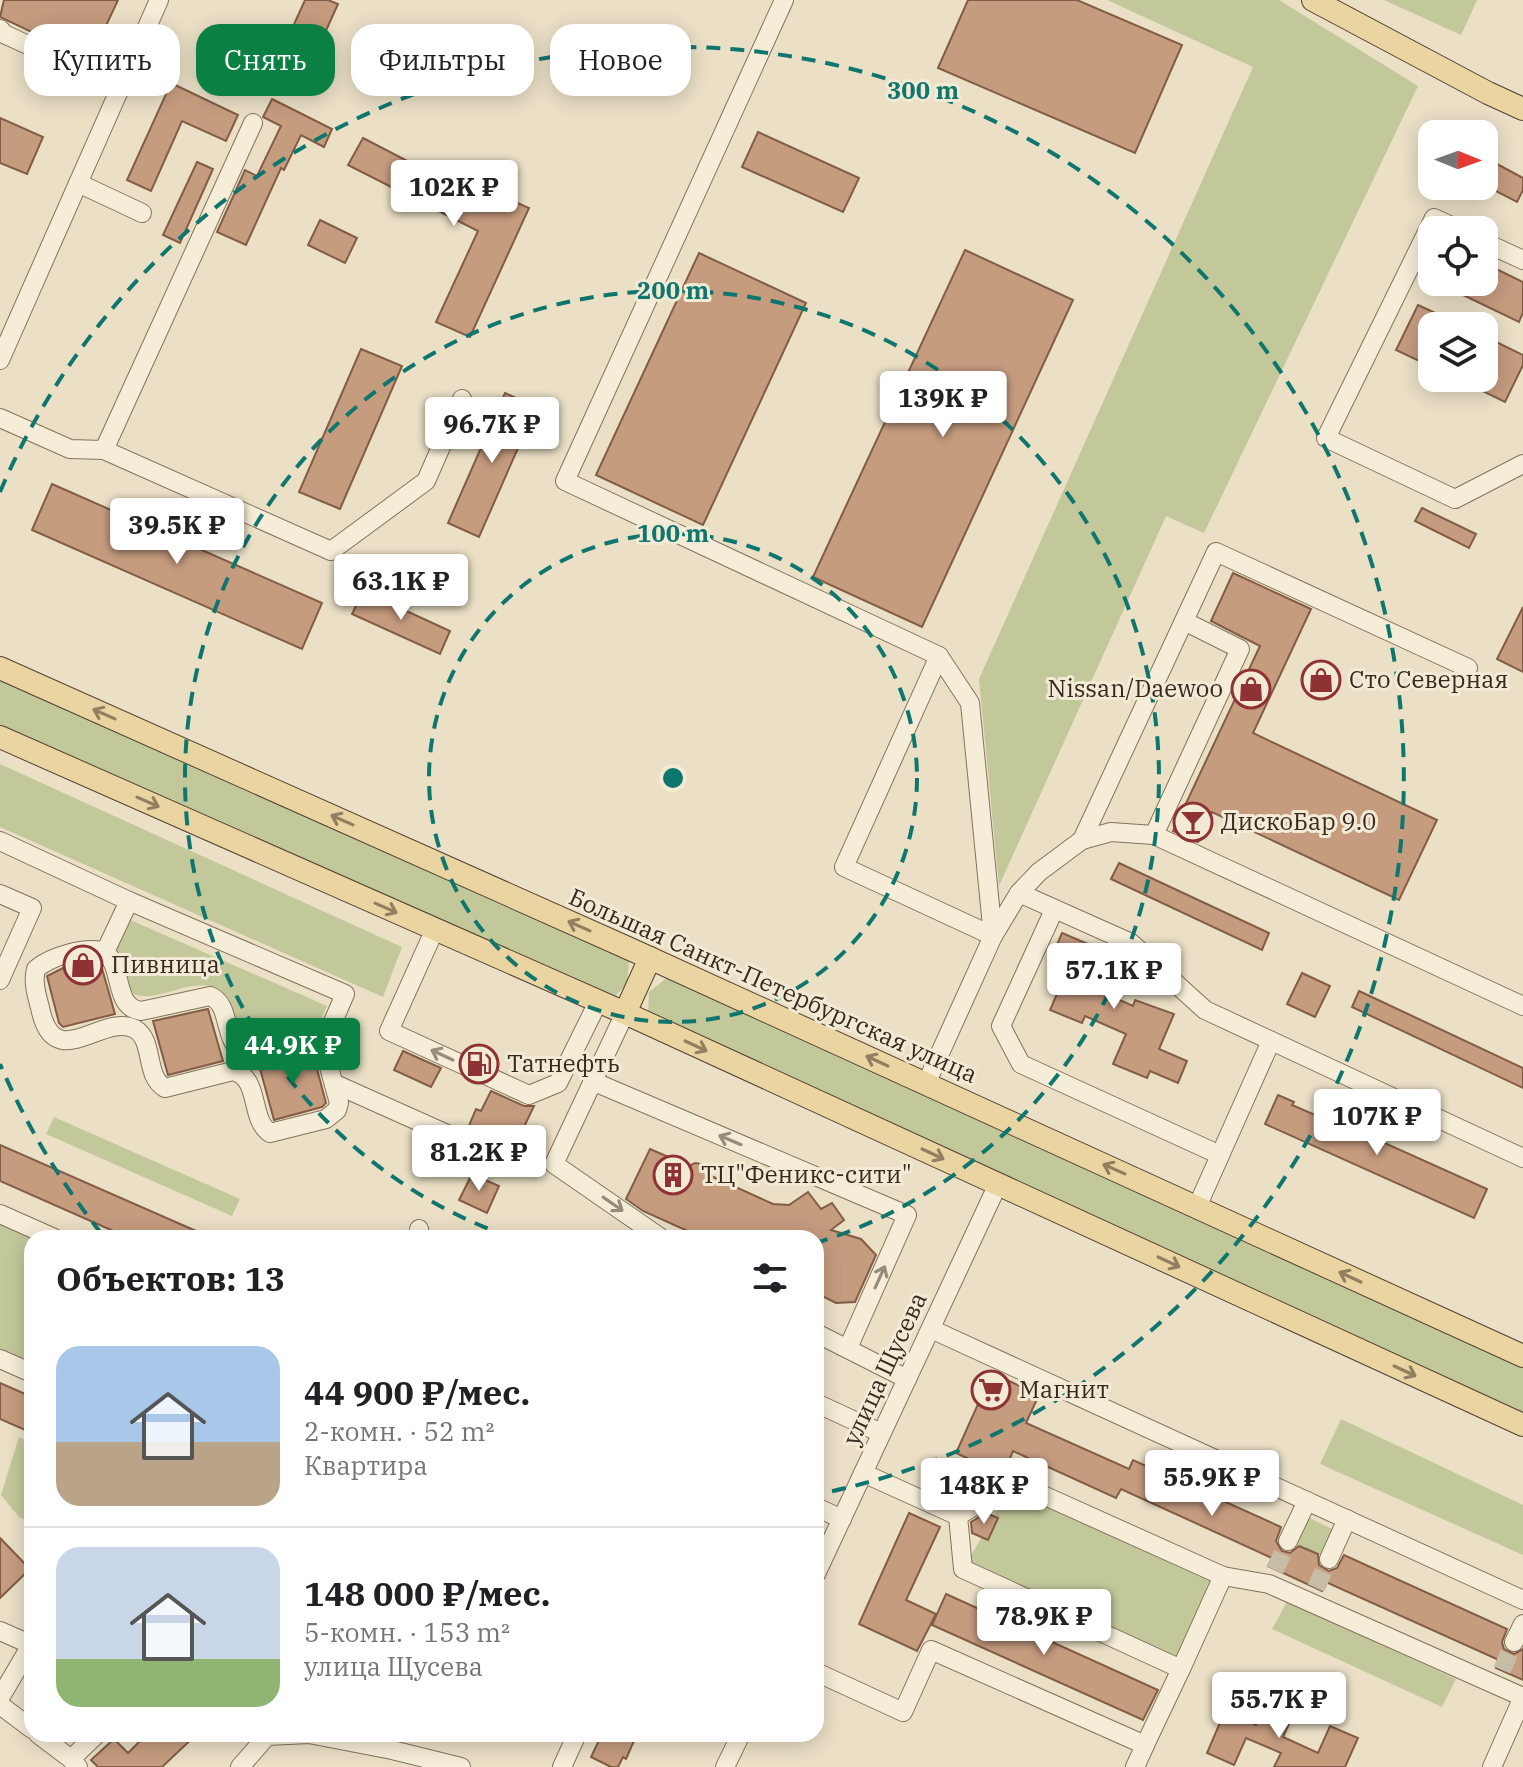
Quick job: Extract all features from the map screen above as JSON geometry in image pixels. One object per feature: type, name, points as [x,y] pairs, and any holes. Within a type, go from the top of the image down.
[{"type":"main road","points":[[1313,0],[1523,109]]},
{"type":"main road","name":"Большая Санкт-Петербургская улица","points":[[0,668],[650,958],[1523,1356]]},
{"type":"main road","points":[[0,737],[625,1013],[1523,1425]]},
{"type":"main road","points":[[625,1013],[650,958]]},
{"type":"street","points":[[148,24],[159,0]]},
{"type":"street","points":[[784,0],[565,481],[939,656],[970,703],[993,936]]},
{"type":"street","points":[[0,29],[24,43]]},
{"type":"street","points":[[0,360],[116,96]]},
{"type":"street","points":[[104,450],[253,123]]},
{"type":"street","points":[[78,183],[142,213]]},
{"type":"street","points":[[1498,248],[1523,260]]},
{"type":"street","points":[[1418,251],[1326,438],[1455,499],[1523,464]]},
{"type":"street","points":[[0,418],[70,449],[104,450],[331,551],[426,481],[462,399]]},
{"type":"street","points":[[1082,840],[1216,552],[1468,668]]},
{"type":"street","points":[[1154,835],[1240,649],[1184,621]]},
{"type":"street","points":[[939,656],[844,867],[993,936]]},
{"type":"street","points":[[926,1084],[993,936],[1019,893],[1039,872],[1082,840],[1111,832],[1154,835],[1523,1006]]},
{"type":"street","points":[[0,841],[129,901],[345,994],[323,1045],[339,1103],[334,1114],[270,1133],[261,1124],[248,1081],[240,1073],[233,1071],[165,1088],[155,1080],[143,1037],[133,1028],[120,1027],[64,1040],[53,1036],[47,1031],[34,984],[36,969],[50,959],[91,950],[105,952],[114,961],[124,1000],[135,1011],[210,996],[221,1004],[231,1039],[241,1051],[258,1053],[309,1040],[323,1045]]},
{"type":"street","points":[[1019,893],[1131,943],[1205,1010],[1523,1158]]},
{"type":"street","points":[[0,894],[32,908],[0,980]]},
{"type":"street","points":[[105,952],[129,901]]},
{"type":"street","points":[[1054,910],[1001,1026],[1021,1064],[1220,1155]]},
{"type":"street","points":[[435,929],[389,1031],[529,1095],[558,1083],[598,1002]]},
{"type":"street","points":[[625,1013],[554,1164],[649,1230]]},
{"type":"street","points":[[1197,1207],[1271,1041]]},
{"type":"street","points":[[592,1081],[907,1215],[848,1348]]},
{"type":"street","points":[[335,1084],[458,1139]]},
{"type":"street","name":"улица Щусева","points":[[824,1557],[998,1184]]},
{"type":"street","points":[[0,1214],[36,1230]]},
{"type":"street","points":[[931,1329],[1523,1600]]},
{"type":"street","points":[[824,1337],[907,1379]]},
{"type":"street","points":[[0,1359],[24,1370]]},
{"type":"street","points":[[824,1407],[881,1433]]},
{"type":"street","points":[[863,1473],[958,1516]]},
{"type":"street","points":[[958,1516],[1014,1482],[1223,1576],[1272,1577],[1499,1677],[1523,1697],[1492,1767]]},
{"type":"street","points":[[1288,1541],[1307,1501]]},
{"type":"street","points":[[824,1511],[842,1519]]},
{"type":"street","points":[[958,1516],[963,1569],[1181,1669]]},
{"type":"street","points":[[1329,1559],[1347,1519]]},
{"type":"street","points":[[1135,1767],[1223,1576]]},
{"type":"street","points":[[1514,1642],[1523,1624]]},
{"type":"street","points":[[0,1631],[24,1642]]},
{"type":"street","points":[[824,1676],[903,1712],[931,1650],[1145,1745]]},
{"type":"street","points":[[0,1698],[24,1657]]},
{"type":"street","points":[[0,1705],[24,1723]]},
{"type":"street","points":[[48,1742],[75,1763],[91,1742]]},
{"type":"street","points":[[240,1767],[262,1742]]},
{"type":"street","points":[[372,1742],[461,1767]]},
{"type":"street","points":[[562,1767],[573,1742]]},
{"type":"street","points":[[725,1767],[737,1742]]},
{"type":"street","points":[[383,1767],[392,1750]]},
{"type":"green space","points":[[1107,0],[1279,0],[1418,86],[1204,533],[1166,516],[999,886],[979,679],[1253,67]]},
{"type":"green space","points":[[1384,0],[1477,0],[1461,35]]},
{"type":"green space","points":[[0,677],[629,960],[627,984],[610,1001],[0,728]]},
{"type":"green space","points":[[0,764],[402,947],[383,997],[0,827]]},
{"type":"green space","points":[[128,919],[327,1006],[315,1033],[262,1041],[248,1039],[238,1027],[226,995],[209,986],[135,995],[126,986],[116,952]]},
{"type":"green space","points":[[668,977],[1523,1364],[1523,1416],[648,1015],[649,992]]},
{"type":"green space","points":[[54,1117],[240,1199],[232,1216],[46,1134]]},
{"type":"green space","points":[[0,1219],[24,1233],[24,1367],[0,1356]]},
{"type":"green space","points":[[1341,1419],[1523,1505],[1523,1555],[1320,1464]]},
{"type":"green space","points":[[19,1437],[24,1439],[24,1519],[1,1495]]},
{"type":"green space","points":[[1014,1482],[1223,1576],[1181,1669],[963,1569]]},
{"type":"green space","points":[[1310,1518],[1332,1529],[1336,1541],[1328,1558],[1289,1541],[1298,1523]]},
{"type":"green space","points":[[1287,1602],[1456,1679],[1442,1707],[1272,1629]]},
{"type":"building","points":[[4,0],[118,0],[107,24],[24,24],[24,28],[0,17]]},
{"type":"building","points":[[305,0],[328,0],[338,4],[329,24],[294,24]]},
{"type":"building","points":[[968,0],[1077,0],[1182,45],[1135,153],[938,68]]},
{"type":"building","points":[[180,87],[238,115],[226,141],[182,121],[151,191],[127,180],[165,96],[180,96]]},
{"type":"building","points":[[272,99],[332,129],[324,147],[301,135],[284,170],[281,168],[246,245],[217,232],[245,170],[257,176],[281,126],[263,117]]},
{"type":"building","points":[[0,118],[43,137],[27,174],[0,163]]},
{"type":"building","points":[[758,132],[859,178],[843,212],[742,167]]},
{"type":"building","points":[[363,138],[490,204],[495,193],[529,208],[470,337],[436,322],[478,231],[348,165]]},
{"type":"building","points":[[197,162],[213,169],[180,243],[163,235]]},
{"type":"building","points":[[1498,165],[1523,178],[1523,190],[1517,202],[1498,192]]},
{"type":"building","points":[[320,220],[357,238],[345,263],[308,245]]},
{"type":"building","points":[[965,250],[1073,300],[922,627],[813,577]]},
{"type":"building","points":[[699,253],[806,303],[703,525],[596,475]]},
{"type":"building","points":[[1498,270],[1523,282],[1523,312],[1519,322],[1465,296],[1498,296]]},
{"type":"building","points":[[1418,305],[1433,312],[1418,312],[1418,360],[1396,350]]},
{"type":"building","points":[[1498,343],[1523,355],[1523,365],[1505,402],[1485,392],[1498,392]]},
{"type":"building","points":[[361,349],[402,366],[340,509],[299,492]]},
{"type":"building","points":[[505,393],[536,407],[479,537],[448,523]]},
{"type":"building","points":[[52,484],[322,603],[302,649],[32,530]]},
{"type":"building","points":[[1422,508],[1476,534],[1469,548],[1415,521]]},
{"type":"building","points":[[1233,573],[1311,609],[1253,733],[1437,820],[1399,900],[1212,812],[1198,842],[1173,831],[1260,646],[1211,621]]},
{"type":"building","points":[[363,591],[450,631],[440,654],[352,614]]},
{"type":"building","points":[[1523,607],[1523,672],[1497,659]]},
{"type":"building","points":[[1119,863],[1269,933],[1262,950],[1111,879]]},
{"type":"building","points":[[1062,933],[1114,955],[1099,991],[1133,1006],[1135,1000],[1174,1014],[1159,1049],[1187,1061],[1178,1083],[1150,1071],[1147,1078],[1113,1064],[1126,1034],[1085,1016],[1082,1023],[1050,1010],[1067,971],[1054,965],[1061,949],[1056,947]]},
{"type":"building","points":[[96,962],[101,965],[115,1014],[63,1027],[59,1023],[47,976],[83,963]]},
{"type":"building","points":[[1302,973],[1330,986],[1315,1017],[1287,1004]]},
{"type":"building","points":[[1359,991],[1523,1068],[1523,1088],[1352,1007]]},
{"type":"building","points":[[208,1009],[223,1061],[168,1075],[153,1021]]},
{"type":"building","points":[[403,1051],[441,1068],[431,1087],[394,1070]]},
{"type":"building","points":[[313,1054],[326,1103],[322,1107],[274,1120],[259,1065]]},
{"type":"building","points":[[491,1091],[524,1106],[534,1106],[522,1131],[530,1135],[522,1153],[468,1128],[476,1109],[481,1111]]},
{"type":"building","points":[[1278,1095],[1294,1102],[1292,1105],[1315,1115],[1316,1112],[1487,1189],[1474,1218],[1265,1124]]},
{"type":"building","points":[[0,1145],[194,1230],[111,1230],[0,1181]]},
{"type":"building","name":"ТЦ\"Феникс-сити\"","points":[[650,1149],[689,1166],[701,1164],[709,1175],[773,1204],[789,1205],[808,1192],[821,1209],[832,1203],[844,1220],[831,1230],[861,1239],[876,1255],[855,1302],[836,1303],[824,1297],[824,1230],[685,1230],[643,1211],[626,1199]]},
{"type":"building","points":[[472,1174],[499,1186],[487,1213],[459,1200]]},
{"type":"building","points":[[992,1373],[1039,1395],[1026,1423],[1129,1469],[1133,1460],[1281,1527],[1276,1541],[1282,1551],[1290,1553],[1299,1546],[1318,1554],[1319,1565],[1329,1571],[1337,1568],[1344,1555],[1507,1629],[1502,1642],[1504,1649],[1514,1654],[1523,1649],[1523,1680],[1496,1668],[1499,1660],[1326,1582],[1322,1591],[1268,1566],[1272,1558],[1121,1489],[1116,1498],[1013,1451],[1003,1475],[956,1453]]},
{"type":"building","points":[[0,1383],[24,1394],[24,1430],[0,1419]]},
{"type":"building","points":[[909,1513],[940,1527],[906,1600],[936,1614],[917,1651],[859,1624]]},
{"type":"building","points":[[986,1513],[998,1518],[988,1540],[972,1533],[971,1522]]},
{"type":"building","points":[[0,1538],[24,1563],[24,1575],[0,1598]]},
{"type":"building","points":[[946,1594],[1158,1690],[1143,1720],[932,1625]]},
{"type":"building","points":[[1268,1698],[1295,1710],[1283,1737],[1318,1753],[1330,1726],[1358,1738],[1345,1767],[1274,1767],[1281,1753],[1246,1738],[1234,1765],[1207,1753],[1225,1711],[1256,1725]]},
{"type":"building","points":[[111,1742],[117,1742],[128,1753],[139,1742],[189,1742],[162,1767],[98,1767],[91,1760]]},
{"type":"building","points":[[598,1742],[633,1742],[626,1759],[623,1757],[618,1767],[611,1767],[591,1757]]},
{"type":"tunnel","points":[[1275,1570],[1288,1541]]},
{"type":"tunnel","points":[[1316,1588],[1329,1559]]},
{"type":"tunnel","points":[[1502,1670],[1514,1642]]},
{"type":"place","name":"Сто Северная","points":[[1321,680]]},
{"type":"place","name":"Nissan/Daewoo","points":[[1251,689]]},
{"type":"place","name":"ДискоБар 9.0","points":[[1193,822]]},
{"type":"place","name":"Пивница","points":[[83,965]]},
{"type":"place","name":"Татнефть","points":[[479,1064]]},
{"type":"place","name":"ТЦ\"Феникс-сити\"","points":[[673,1175]]},
{"type":"place","name":"Магнит","points":[[991,1390]]}]
